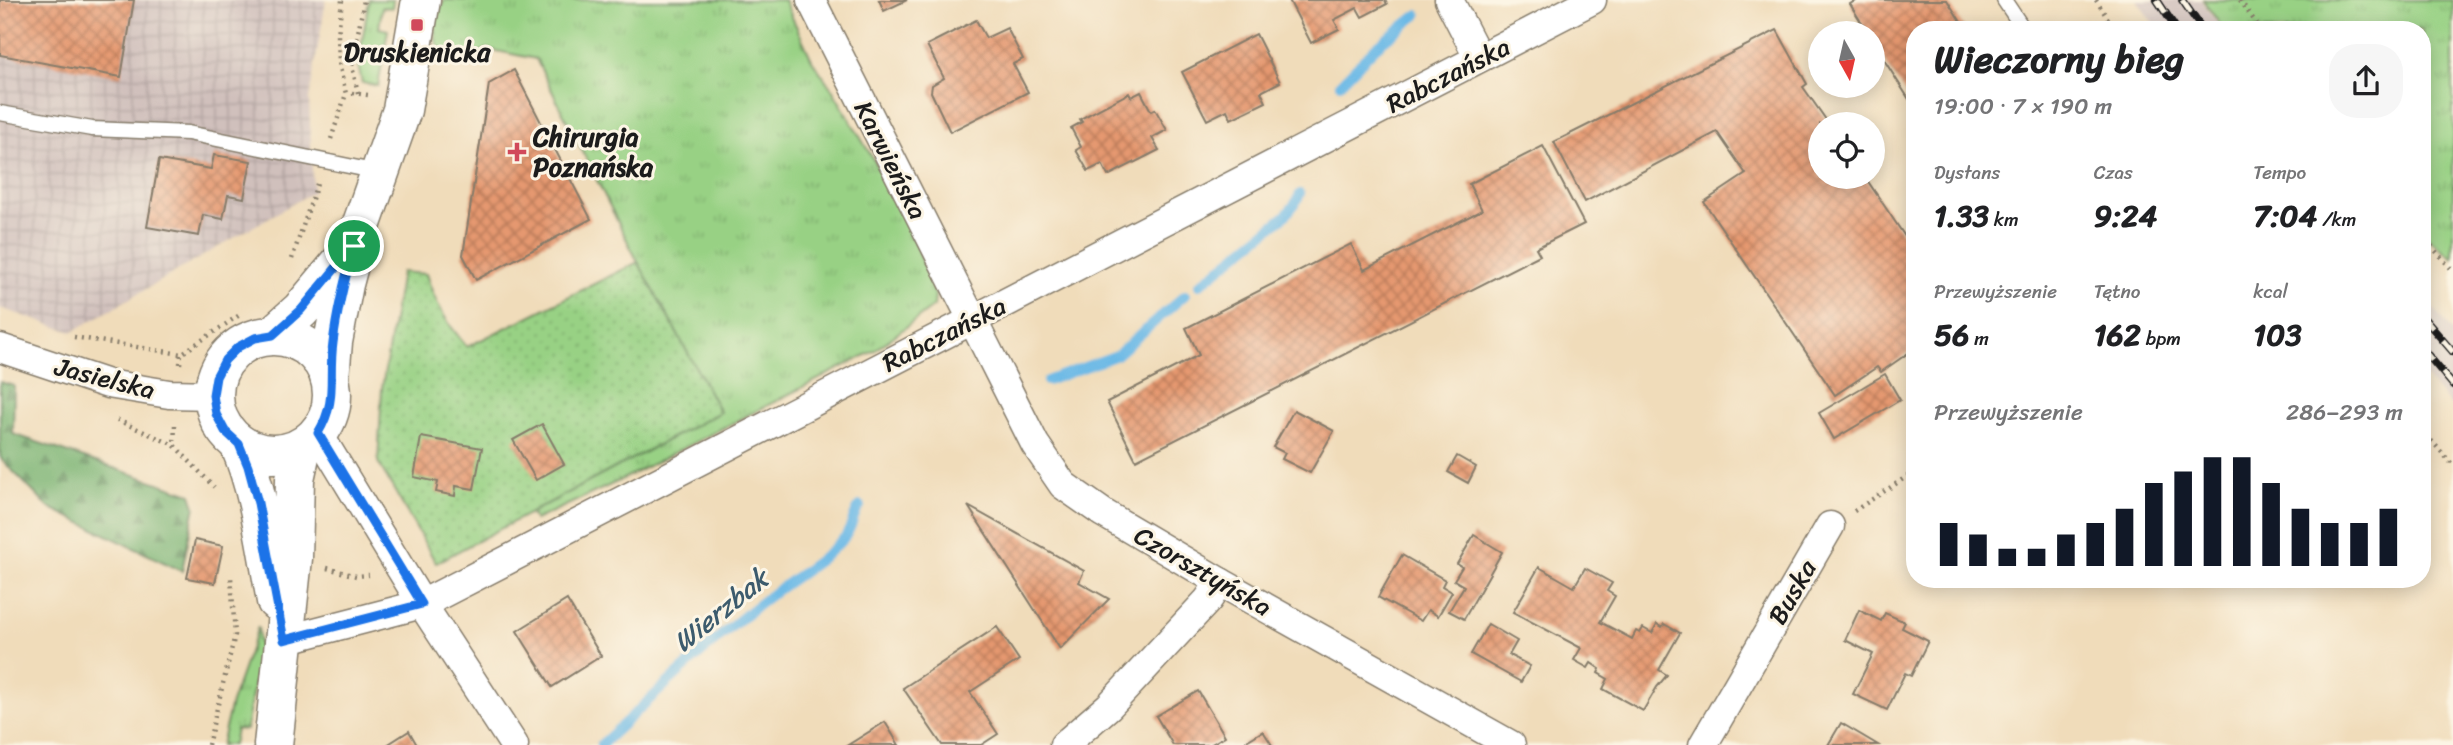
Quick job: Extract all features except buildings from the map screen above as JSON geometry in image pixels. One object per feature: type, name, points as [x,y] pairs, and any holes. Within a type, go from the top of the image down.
[{"type":"street","points":[[274,745],[293,558],[295,479],[310,440],[328,416],[332,398],[330,378],[333,342],[344,284],[354,246],[402,110],[421,0]]},
{"type":"street","name":"Karwieńska","points":[[811,0],[971,320]]},
{"type":"street","points":[[1449,0],[1479,58]]},
{"type":"street","name":"Rabczańska","points":[[284,640],[422,604],[1592,0]]},
{"type":"street","points":[[273,335],[301,310],[354,246]]},
{"type":"street","name":"Czorsztyńska","points":[[971,320],[1035,444],[1063,485],[1103,513],[1220,582],[1511,745]]},
{"type":"street","points":[[310,440],[281,454],[258,453],[239,444],[225,431],[216,414],[213,395],[216,377],[225,360],[238,347],[255,338],[273,335],[292,338],[309,347],[322,361],[330,378]]},
{"type":"street","name":"Jasielska","points":[[0,348],[108,384],[169,394],[213,395]]},
{"type":"street","points":[[310,440],[514,745]]},
{"type":"street","points":[[239,444],[258,503],[284,640]]},
{"type":"street","name":"Buska","points":[[1703,745],[1830,526]]},
{"type":"street","points":[[1064,745],[1109,706],[1208,600],[1220,582]]},
{"type":"lane","points":[[2004,0],[2018,21]]},
{"type":"lane","points":[[0,113],[92,129],[188,133],[380,173]]},
{"type":"path","points":[[342,0],[338,27],[339,63],[346,94]]},
{"type":"path","points":[[358,93],[352,65],[364,0]]},
{"type":"path","points":[[2095,0],[2109,21]]},
{"type":"path","points":[[2240,0],[2254,21]]},
{"type":"path","points":[[2431,245],[2453,271]]},
{"type":"path","points":[[69,336],[181,354]]},
{"type":"path","points":[[2431,440],[2453,465]]},
{"type":"path","points":[[1830,526],[1906,477]]},
{"type":"shaded area","points":[[0,0],[326,0],[309,99],[313,192],[72,332],[0,308]]},
{"type":"shaded area","points":[[2137,0],[2201,0],[2216,21],[2152,21]]},
{"type":"shaded area","points":[[2431,306],[2453,332],[2453,408],[2431,383]]},
{"type":"green space","points":[[369,0],[393,0],[392,8],[382,7],[379,28],[388,30],[378,86],[362,83],[358,65]]},
{"type":"green space","points":[[444,0],[784,0],[812,60],[883,176],[914,239],[935,295],[934,306],[874,351],[619,481],[535,520],[530,513],[720,412],[638,262],[536,59],[487,49],[462,60],[445,53],[437,44],[435,32]]},
{"type":"green space","points":[[2203,0],[2453,0],[2453,258],[2431,240],[2431,21],[2218,21]]},
{"type":"green space","points":[[638,262],[720,412],[436,563],[378,462],[382,388],[401,272],[426,274],[442,313],[467,347]]},
{"type":"green space","points":[[0,382],[14,386],[13,434],[191,494],[195,506],[182,571],[48,507],[2,460]]},
{"type":"green space","points":[[258,627],[260,649],[246,730],[236,729],[233,745],[221,745],[231,703]]},
{"type":"waterway","name":"Wierzbak","points":[[1340,84],[1376,47],[1417,15]]},
{"type":"waterway","name":"Wierzbak","points":[[1199,285],[1285,216],[1300,194]]},
{"type":"waterway","name":"Wierzbak","points":[[1047,381],[1117,355],[1185,295]]},
{"type":"waterway","name":"Wierzbak","points":[[601,745],[734,624],[833,549],[846,535],[860,506]]},
{"type":"railway","points":[[2157,0],[2171,21]]},
{"type":"railway","points":[[2182,0],[2197,21]]},
{"type":"railway","points":[[2431,326],[2453,352]]},
{"type":"railway","points":[[2431,359],[2453,385]]},
{"type":"place","name":"Druskienicka","points":[[417,25]]},
{"type":"place","name":"Chirurgia Poznańska","points":[[517,152]]},
{"type":"route","points":[[354,246],[333,342],[330,378],[332,398],[328,416],[318,433],[422,604],[284,640],[258,503],[248,466],[239,444],[225,431],[216,414],[213,395],[216,377],[225,360],[238,347],[255,338],[273,335],[301,310],[354,246]]}]
